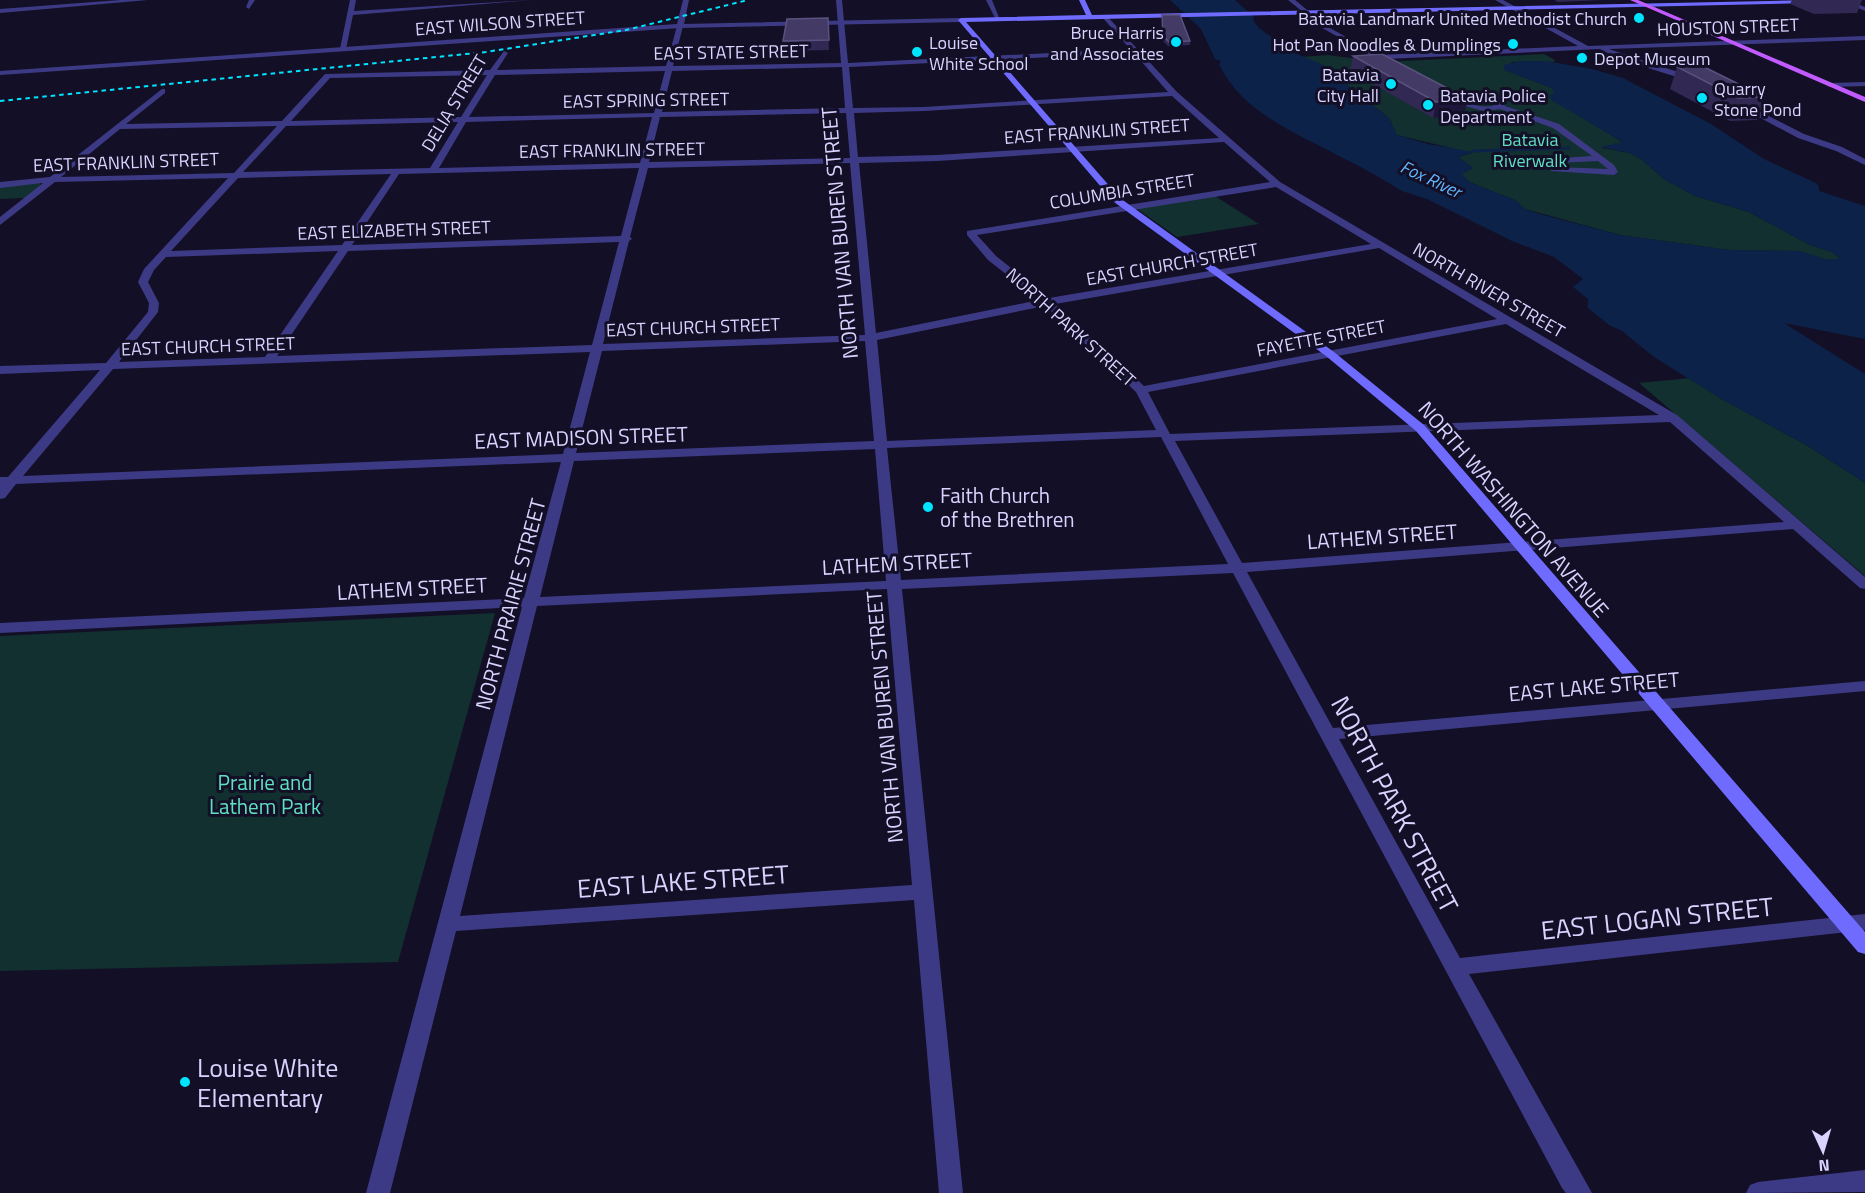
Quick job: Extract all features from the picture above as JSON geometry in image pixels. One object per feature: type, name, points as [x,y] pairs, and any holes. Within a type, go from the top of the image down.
[{"type":"main road","points":[[1082,0],[1090,17]]},
{"type":"main road","points":[[1634,0],[1865,100]]},
{"type":"main road","points":[[1836,0],[1856,0]]},
{"type":"main road","name":"EAST WILSON STREET","points":[[961,20],[1814,1]]},
{"type":"main road","name":"NORTH WASHINGTON AVENUE","points":[[961,20],[1071,150],[1125,207],[1330,354],[1420,428],[1657,705],[1855,923],[1865,946]]},
{"type":"street","points":[[0,11],[146,0]]},
{"type":"street","points":[[343,49],[353,0]]},
{"type":"street","points":[[350,13],[529,0]]},
{"type":"street","name":"NORTH PRAIRIE STREET","points":[[378,1193],[627,239],[686,0]]},
{"type":"street","name":"NORTH VAN BUREN STREET","points":[[839,0],[892,584],[951,1193]]},
{"type":"street","points":[[989,0],[998,19]]},
{"type":"street","points":[[1292,0],[1326,27],[1394,67]]},
{"type":"street","points":[[1498,0],[1587,48]]},
{"type":"street","points":[[1844,0],[1865,9]]},
{"type":"street","name":"NORTH RIVER STREET","points":[[1105,17],[1174,94],[1277,184],[1673,418],[1865,585]]},
{"type":"street","name":"EAST WILSON STREET","points":[[0,73],[680,26],[961,20]]},
{"type":"street","name":"HOUSTON STREET","points":[[1376,57],[1865,38]]},
{"type":"street","points":[[1600,47],[1622,57],[1666,70],[1704,85]]},
{"type":"street","name":"EAST STATE STREET","points":[[284,124],[328,76],[845,65],[1135,51]]},
{"type":"street","name":"DELIA STREET","points":[[433,170],[504,53]]},
{"type":"street","points":[[1830,85],[1865,84]]},
{"type":"street","points":[[0,222],[162,91]]},
{"type":"street","name":"EAST SPRING STREET","points":[[118,128],[849,110],[1174,94]]},
{"type":"street","points":[[1458,98],[1492,99],[1501,102],[1501,107],[1556,126],[1570,135],[1599,158],[1614,172],[1554,169],[1551,161],[1599,158]]},
{"type":"street","points":[[1732,100],[1801,136],[1839,149],[1865,162]]},
{"type":"street","points":[[0,495],[6,481],[153,313],[155,300],[144,286],[144,278],[163,254],[284,124]]},
{"type":"street","name":"EAST FRANKLIN STREET","points":[[0,185],[53,180],[854,160],[1224,140]]},
{"type":"street","points":[[269,360],[397,171]]},
{"type":"street","name":"COLUMBIA STREET","points":[[973,231],[1277,184]]},
{"type":"street","name":"NORTH PARK STREET","points":[[973,231],[970,233],[971,236],[993,258],[1047,302],[1141,390],[1570,1180],[1580,1193]]},
{"type":"street","name":"EAST ELIZABETH STREET","points":[[163,254],[627,239]]},
{"type":"street","name":"EAST CHURCH STREET","points":[[0,370],[870,338],[1047,302],[1380,245]]},
{"type":"street","name":"FAYETTE STREET","points":[[1141,390],[1508,320]]},
{"type":"street","name":"EAST MADISON STREET","points":[[6,481],[879,444],[1673,418]]},
{"type":"street","name":"LATHEM STREET","points":[[0,628],[1237,568],[1796,525]]},
{"type":"street","name":"EAST LAKE STREET","points":[[1328,734],[1865,686]]},
{"type":"street","name":"EAST LAKE STREET","points":[[449,924],[921,892]]},
{"type":"street","name":"EAST LOGAN STREET","points":[[1455,967],[1855,923]]},
{"type":"street","points":[[1758,1193],[1865,1181]]},
{"type":"green space","name":"Batavia Riverwalk","points":[[1544,54],[1555,60],[1554,62],[1512,62],[1505,70],[1552,88],[1562,105],[1624,143],[1602,148],[1630,153],[1641,159],[1664,179],[1695,196],[1749,212],[1810,245],[1832,252],[1839,257],[1838,259],[1824,259],[1800,251],[1729,250],[1620,235],[1525,209],[1515,200],[1469,182],[1461,174],[1473,168],[1458,157],[1472,153],[1397,135],[1389,118],[1321,64],[1300,57],[1328,55],[1381,62]]},
{"type":"green space","points":[[39,183],[41,185],[25,198],[0,199],[0,187]]},
{"type":"green space","points":[[1215,196],[1259,224],[1177,237],[1136,208]]},
{"type":"green space","points":[[1690,378],[1718,397],[1808,446],[1865,483],[1865,576],[1639,383]]},
{"type":"green space","name":"Prairie and Lathem Park","points":[[495,613],[398,962],[0,971],[0,636]]},
{"type":"water","name":"Fox River","points":[[1170,0],[1235,0],[1254,17],[1253,20],[1259,28],[1292,52],[1321,64],[1389,118],[1397,135],[1428,144],[1474,152],[1458,157],[1473,168],[1462,174],[1469,182],[1515,200],[1525,209],[1540,214],[1620,235],[1729,250],[1800,251],[1824,259],[1838,259],[1839,257],[1832,252],[1810,245],[1749,212],[1695,196],[1664,179],[1641,159],[1630,153],[1600,147],[1623,142],[1551,100],[1549,96],[1554,92],[1552,88],[1504,70],[1504,65],[1520,61],[1546,61],[1592,69],[1623,78],[1711,124],[1764,159],[1816,183],[1819,191],[1865,206],[1865,339],[1784,323],[1865,374],[1865,483],[1808,446],[1718,397],[1654,357],[1622,331],[1609,325],[1588,308],[1588,299],[1573,287],[1583,279],[1554,257],[1512,241],[1427,199],[1402,191],[1272,120],[1241,96],[1219,64],[1221,61],[1215,59],[1201,29]]},
{"type":"building","points":[[1162,15],[1180,15],[1190,41],[1169,42],[1163,36]]},
{"type":"building","points":[[828,18],[829,40],[783,41],[787,19]]},
{"type":"building","points":[[1382,54],[1468,99],[1436,102],[1353,56]]},
{"type":"building","points":[[1681,58],[1765,97],[1738,98],[1677,67]]},
{"type":"waterway","points":[[1473,151],[1569,148]]},
{"type":"railway","points":[[0,101],[486,52],[626,30],[748,0]]},
{"type":"place","name":"Batavia Landmark United Methodist Church","points":[[1639,18]]},
{"type":"place","name":"Bruce Harris and Associates","points":[[1176,42]]},
{"type":"place","name":"Hot Pan Noodles & Dumplings","points":[[1513,44]]},
{"type":"place","name":"Louise White School","points":[[917,52]]},
{"type":"place","name":"Depot Museum","points":[[1582,58]]},
{"type":"place","name":"Batavia City Hall","points":[[1391,84]]},
{"type":"place","name":"Quarry Stone Pond","points":[[1702,98]]},
{"type":"place","name":"Batavia Police Department","points":[[1428,105]]},
{"type":"place","name":"Faith Church of the Brethren","points":[[928,507]]},
{"type":"place","name":"Louise White Elementary","points":[[185,1082]]}]
